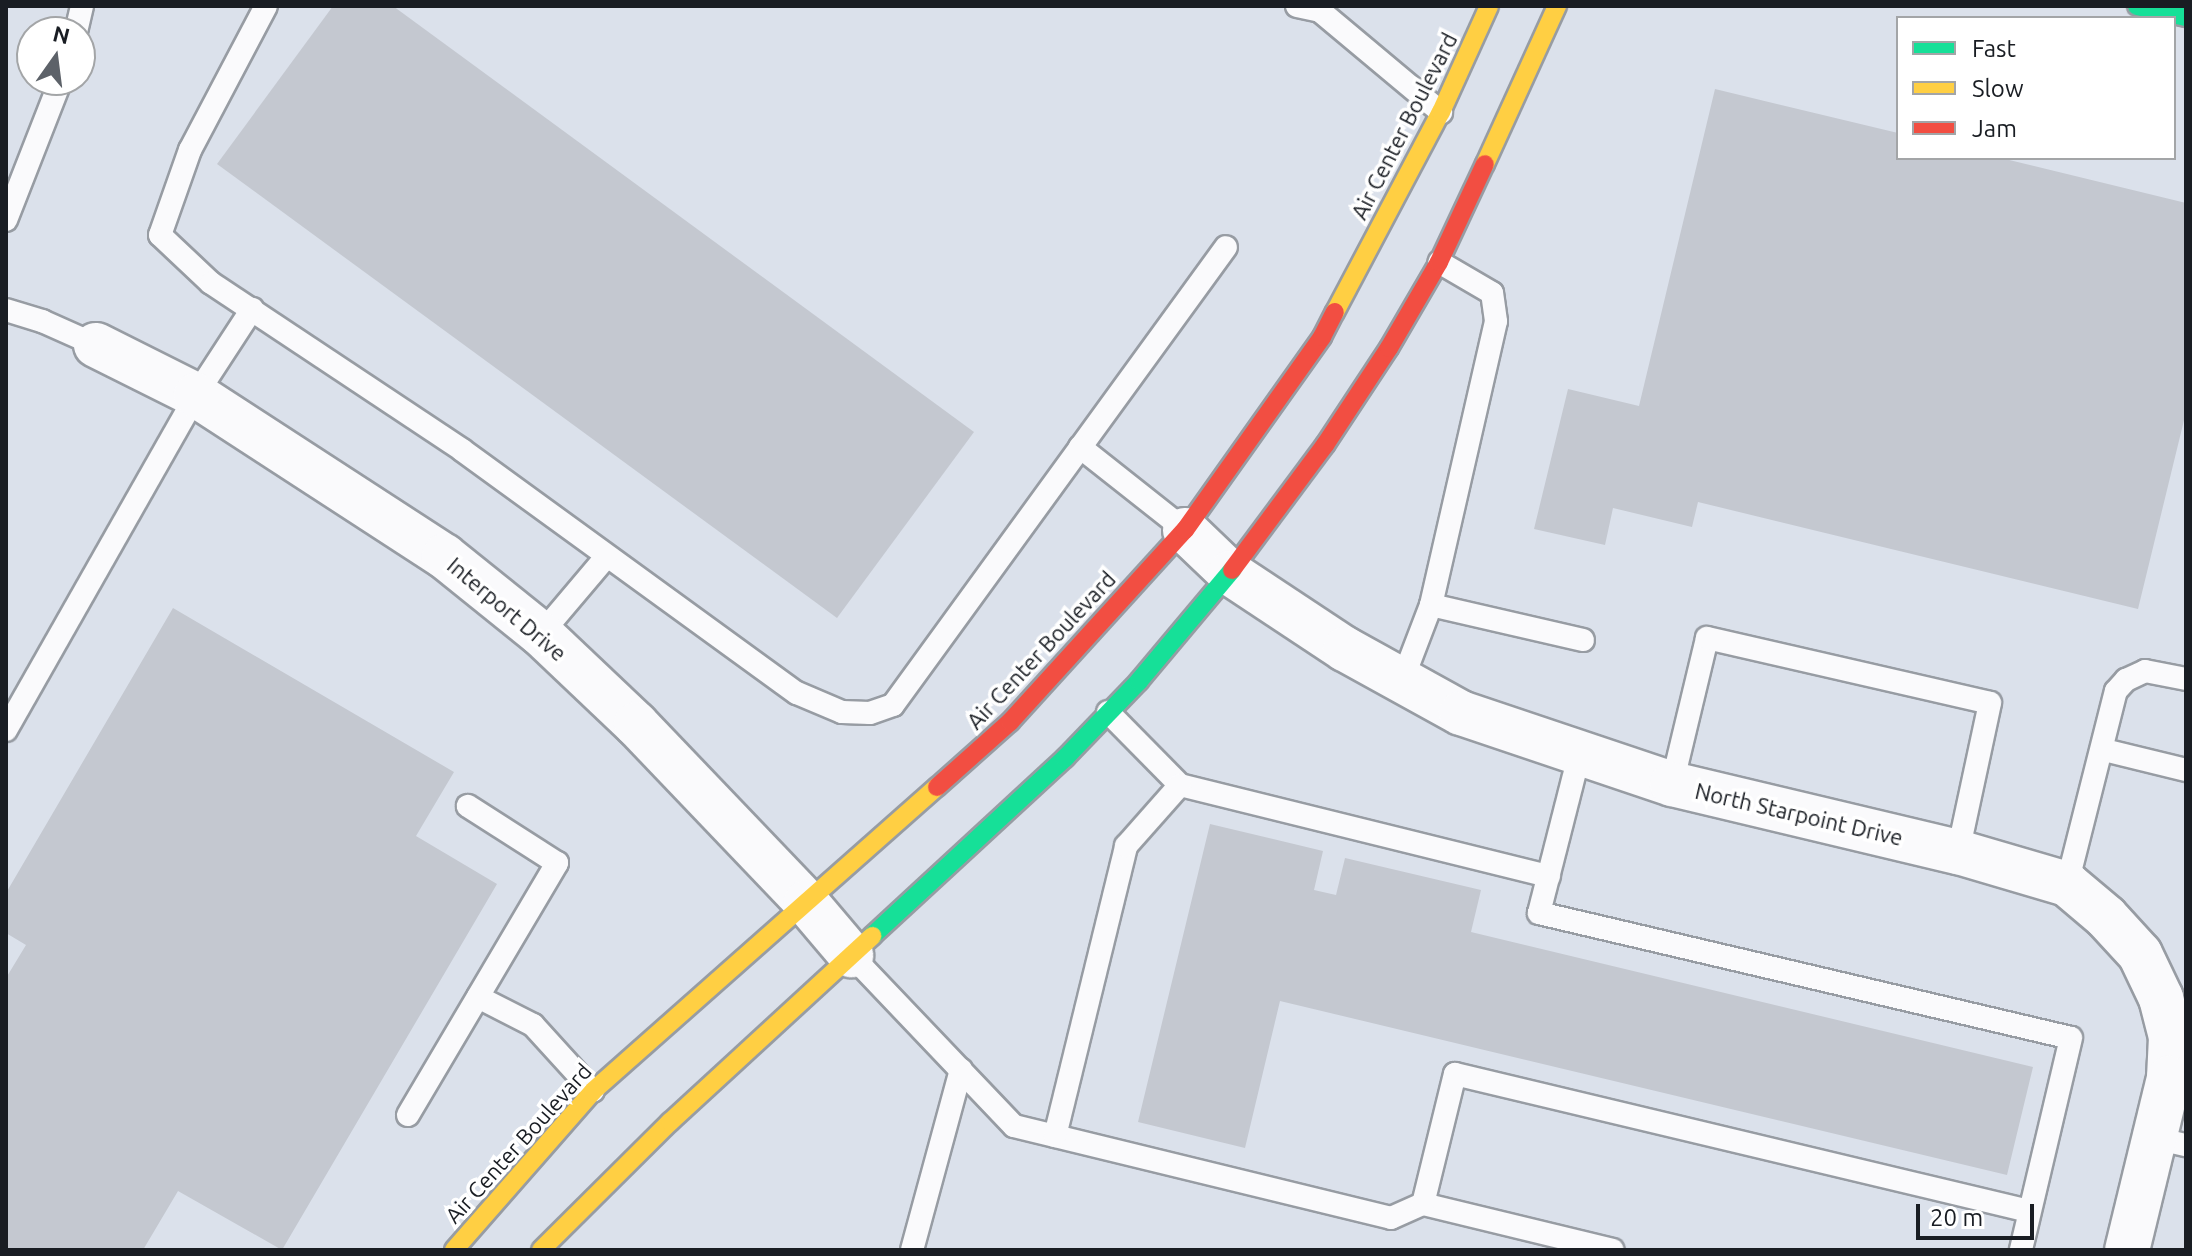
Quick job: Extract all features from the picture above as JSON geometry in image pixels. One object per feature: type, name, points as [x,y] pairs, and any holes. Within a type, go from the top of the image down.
[{"type":"main road","name":"Air Center Boulevard","points":[[454,1250],[593,1091],[1010,722],[1185,530],[1322,337],[1441,112],[1489,6]]},
{"type":"main road","points":[[541,1250],[670,1122],[1065,758],[1230,573],[1333,432],[1389,348],[1439,262],[1538,54],[1557,6]]},
{"type":"main road","points":[[2137,6],[2186,17]]},
{"type":"street","name":"Interport Drive","points":[[96,345],[196,395],[444,556],[541,634],[636,724],[806,902],[851,955]]},
{"type":"street","name":"North Starpoint Drive","points":[[1185,530],[1230,573],[1345,649],[1461,713],[1579,756],[1672,784],[1958,852],[2067,884],[2106,917],[2140,954],[2161,998],[2171,1037],[2170,1141],[2127,1250]]},
{"type":"lane","points":[[266,6],[190,150],[160,235],[211,283],[462,450],[797,693],[842,712],[870,713],[893,705],[1226,247]]},
{"type":"lane","points":[[1297,6],[1320,11],[1441,112]]},
{"type":"lane","points":[[6,220],[55,96]]},
{"type":"lane","points":[[1402,681],[1431,605],[1496,321],[1492,293],[1439,262]]},
{"type":"lane","points":[[6,730],[196,395],[252,309]]},
{"type":"lane","points":[[6,310],[42,321],[96,345]]},
{"type":"lane","points":[[1080,447],[1185,530]]},
{"type":"lane","points":[[541,634],[606,557]]},
{"type":"lane","points":[[1431,605],[1583,640]]},
{"type":"lane","points":[[1672,784],[1707,638],[1990,703],[1958,852]]},
{"type":"lane","points":[[2067,884],[2104,750],[2116,691],[2126,680],[2145,671],[2186,679]]},
{"type":"lane","points":[[1108,712],[1180,785],[1549,876]]},
{"type":"lane","points":[[2104,750],[2186,770]]},
{"type":"lane","points":[[1579,756],[1539,913],[2071,1038],[2021,1250]]},
{"type":"lane","points":[[1055,1136],[1126,846],[1180,785]]},
{"type":"lane","points":[[408,1115],[557,863],[468,806]]},
{"type":"lane","points":[[851,955],[1014,1126],[1391,1218],[1423,1204],[1613,1250]]},
{"type":"lane","points":[[478,997],[533,1025],[593,1091]]},
{"type":"lane","points":[[912,1250],[961,1070]]},
{"type":"lane","points":[[1423,1204],[1455,1074],[2029,1211]]},
{"type":"building","points":[[333,6],[393,6],[974,432],[837,618],[217,164]]},
{"type":"building","points":[[1715,89],[1896,133],[1896,160],[2009,160],[2186,203],[2186,412],[2138,609],[1698,502],[1692,527],[1613,508],[1605,545],[1534,529],[1568,389],[1639,406]]},
{"type":"building","points":[[173,608],[454,772],[416,836],[497,884],[282,1250],[178,1191],[143,1250],[6,1250],[6,978],[26,945],[6,933],[6,893]]},
{"type":"building","points":[[1210,824],[1323,851],[1314,890],[1336,895],[1345,858],[1481,890],[1471,932],[2033,1067],[2007,1175],[1280,1001],[1245,1148],[1138,1122]]},
{"type":"traffic: fast","points":[[2137,6],[2186,17]]},
{"type":"traffic: fast","points":[[872,936],[1065,758],[1139,681],[1232,570]]},
{"type":"traffic: slow","points":[[1335,312],[1441,112],[1489,6]]},
{"type":"traffic: slow","points":[[1485,164],[1557,6]]},
{"type":"traffic: slow","points":[[454,1250],[593,1091],[937,787]]},
{"type":"traffic: slow","points":[[541,1250],[670,1122],[872,936]]},
{"type":"traffic: jam","points":[[1232,570],[1325,445],[1389,348],[1439,262],[1485,164]]},
{"type":"traffic: jam","points":[[937,787],[1010,722],[1185,530],[1322,337],[1335,312]]}]
